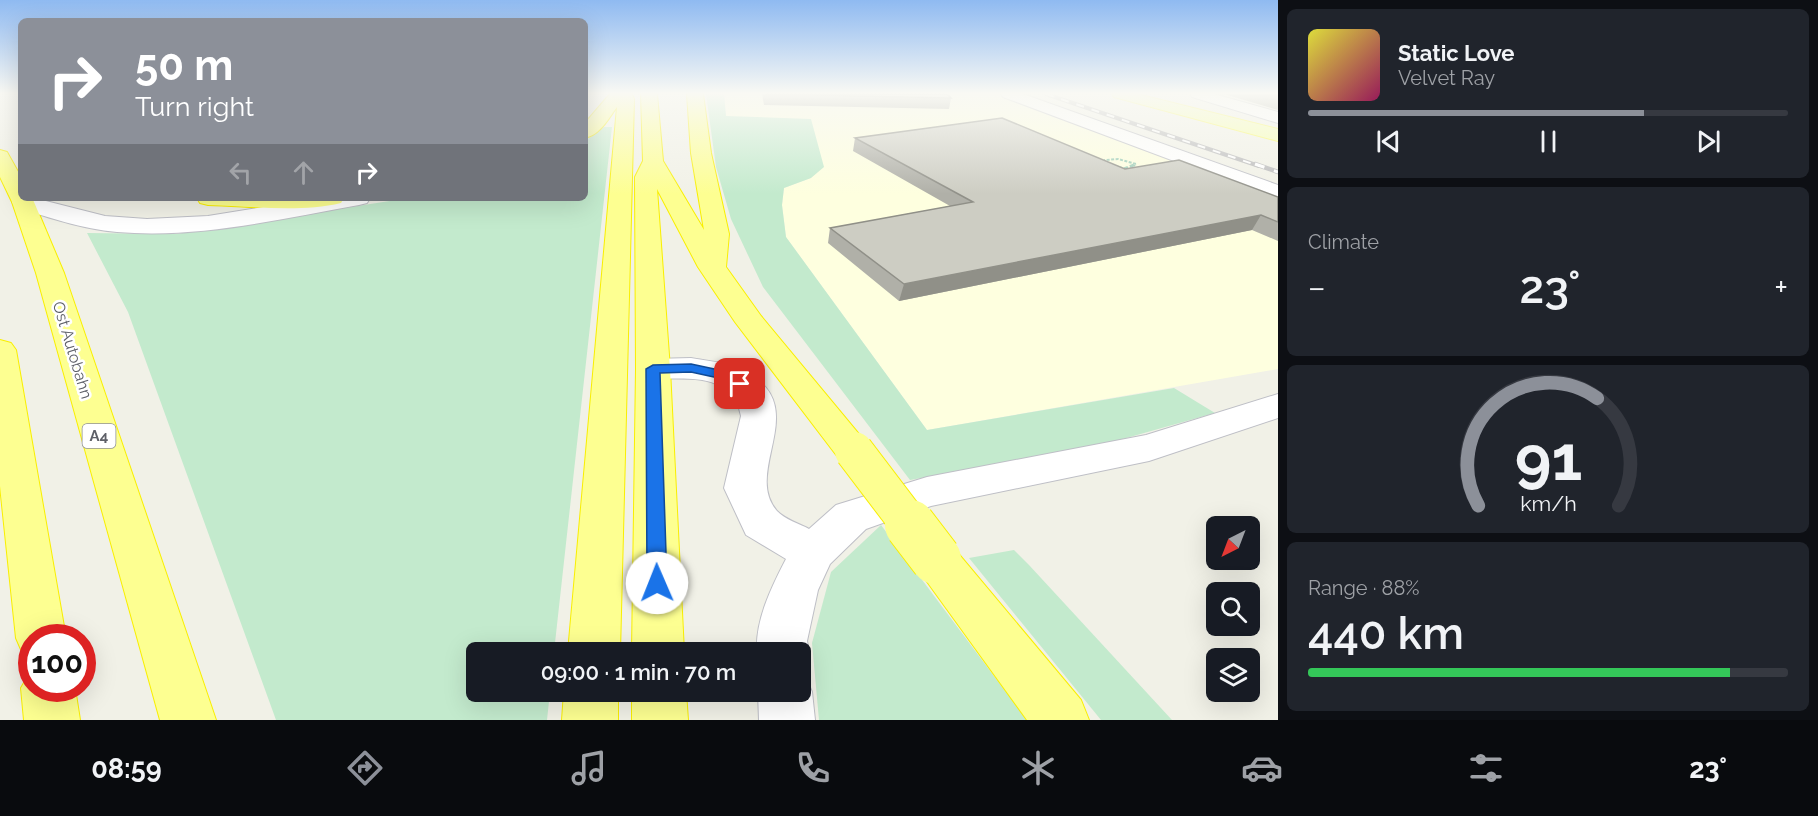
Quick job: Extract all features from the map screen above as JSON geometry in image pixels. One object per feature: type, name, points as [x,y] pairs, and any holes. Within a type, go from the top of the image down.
[{"type":"highway","points":[[595,642],[624,128]]},
{"type":"highway","points":[[651,128],[653,160],[712,267],[750,321],[854,451],[1061,720]]},
{"type":"highway","points":[[698,128],[701,153],[717,234],[712,267]]},
{"type":"highway","name":"Ost Autobahn","points":[[4,144],[18,189]]},
{"type":"highway","points":[[653,160],[646,177],[653,369],[658,642]]},
{"type":"highway","name":"Ost Autobahn","points":[[22,202],[50,273],[188,720]]},
{"type":"highway","points":[[0,351],[39,624]]},
{"type":"highway","points":[[50,702],[52,720]]},
{"type":"highway","points":[[590,720],[591,702]]},
{"type":"highway","points":[[659,702],[660,720]]},
{"type":"main road","points":[[1249,128],[1278,135]]},
{"type":"street","points":[[1101,128],[1278,192]]},
{"type":"street","points":[[22,202],[93,221],[152,226],[204,223],[340,201]]},
{"type":"street","points":[[653,369],[691,368],[728,376],[752,392],[759,416],[745,488],[760,523],[813,552]]},
{"type":"street","points":[[782,642],[794,590],[813,552],[851,517],[927,492],[1149,448],[1278,406]]},
{"type":"street","points":[[785,702],[787,720]]},
{"type":"path","points":[[1118,159],[1136,164],[1131,169],[1124,169],[1112,167],[1102,163],[1105,160],[1118,159]]},
{"type":"path","points":[[1124,169],[1126,175]]},
{"type":"shaded area","points":[[603,128],[612,128],[555,642],[466,642],[466,702],[549,702],[547,720],[276,720],[128,312],[87,233],[176,234],[390,201],[588,201],[588,139]]},
{"type":"shaded area","points":[[711,128],[813,128],[824,167],[811,178],[784,188],[782,205],[786,237],[927,430],[1174,388],[1215,413],[1098,446],[910,480],[763,287],[731,219],[716,167]]},
{"type":"shaded area","points":[[742,128],[1084,128],[1278,200],[1278,369],[927,430],[786,237],[782,205],[784,188],[811,178]]},
{"type":"shaded area","points":[[881,525],[1027,720],[819,720],[812,643],[831,572]]},
{"type":"shaded area","points":[[1014,550],[1172,720],[1101,720],[969,558]]},
{"type":"building","points":[[931,128],[1025,128],[1125,169],[1179,160],[1278,197],[1278,222],[1261,215],[904,284],[830,228],[973,202],[855,138]]},
{"type":"railway","points":[[1145,128],[1259,166]]},
{"type":"railway","points":[[1255,164],[1278,172]]},
{"type":"route","points":[[657,583],[653,369],[691,368],[728,376],[740,384]]}]
